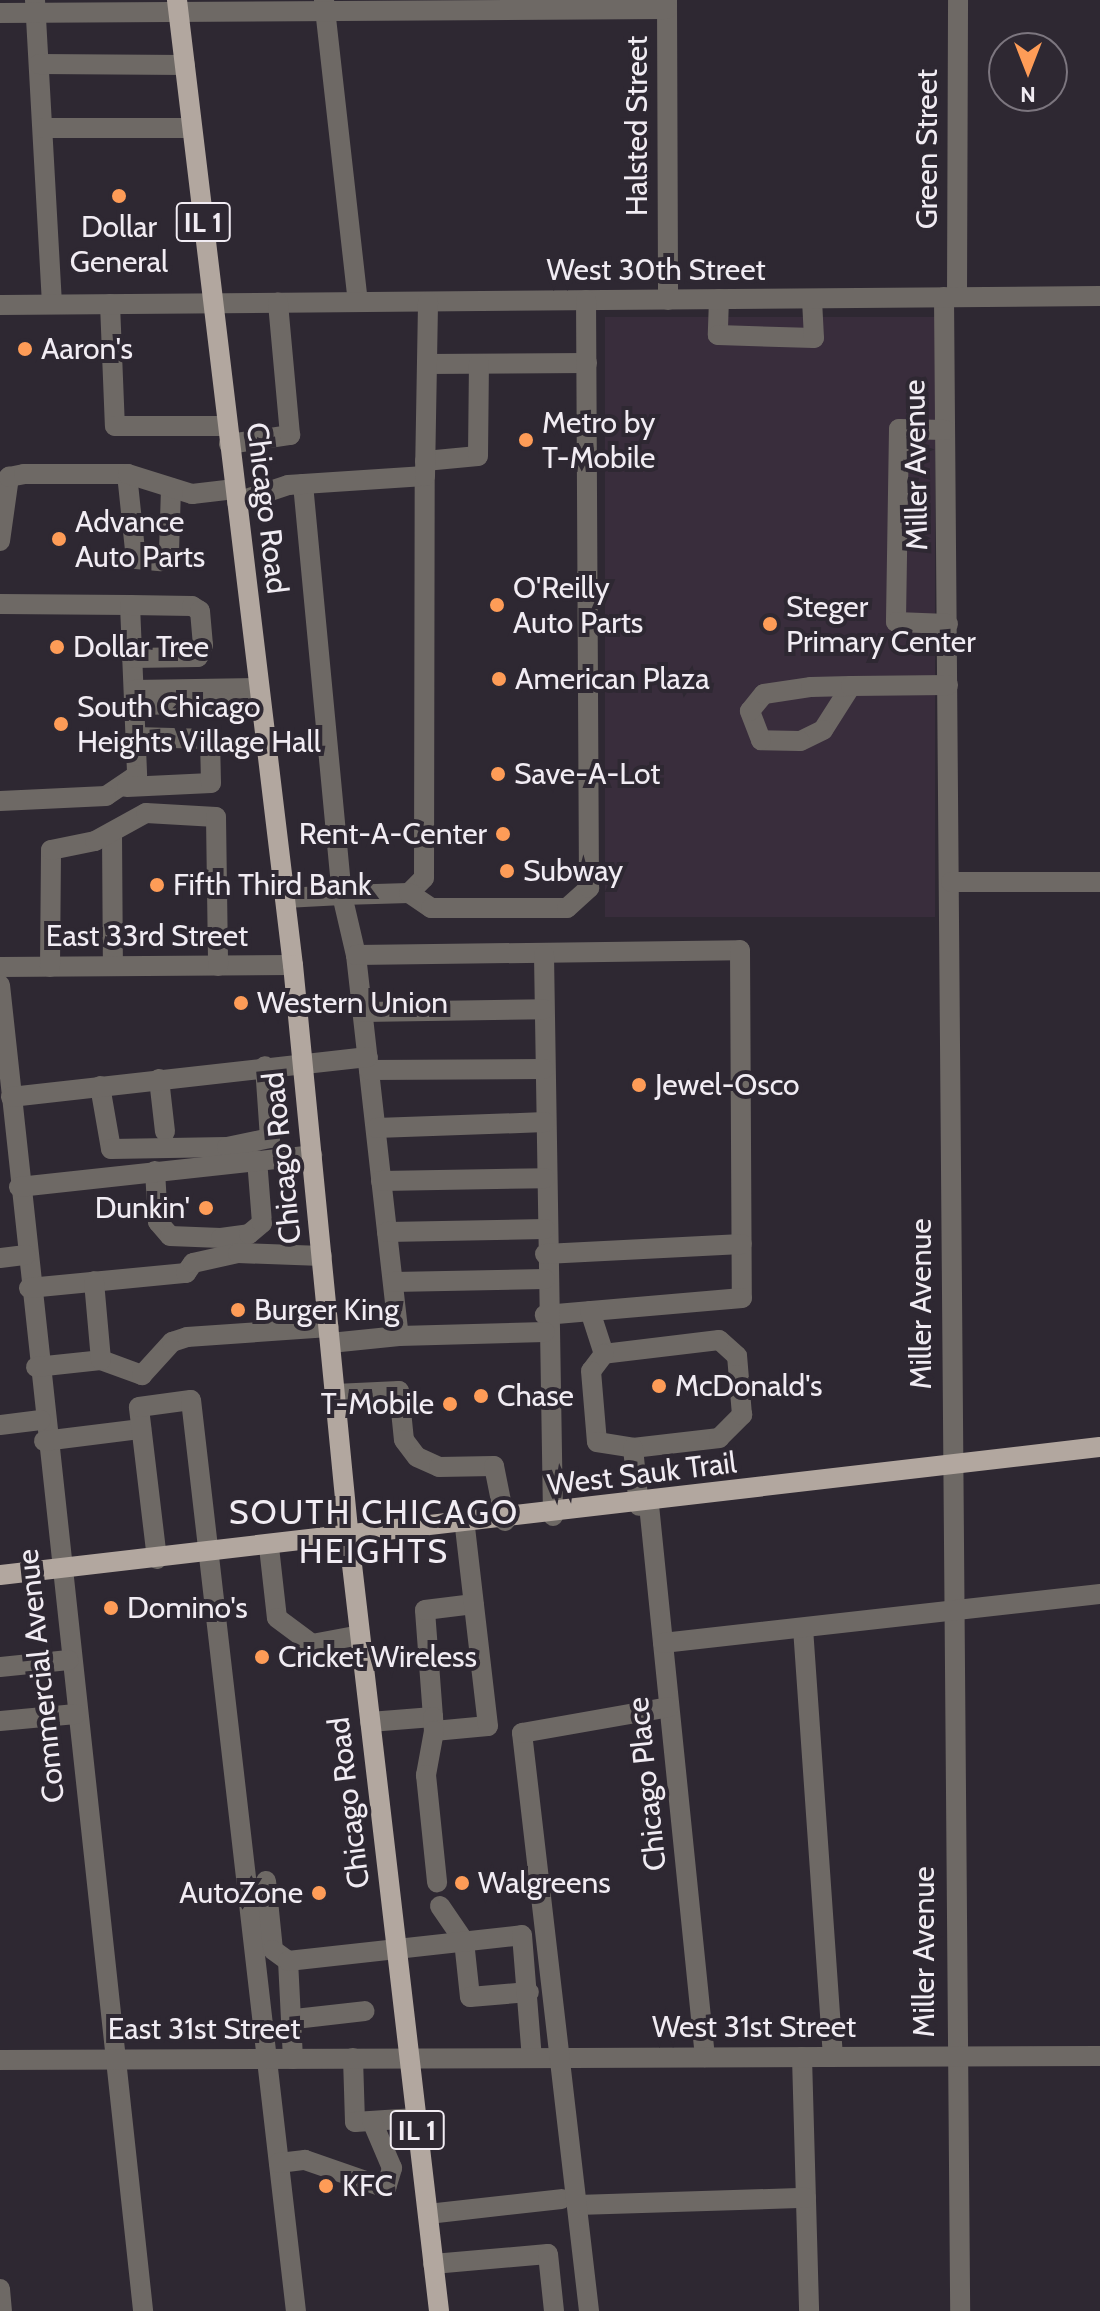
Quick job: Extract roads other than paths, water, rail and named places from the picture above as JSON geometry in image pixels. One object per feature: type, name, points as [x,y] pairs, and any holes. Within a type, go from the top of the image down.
[{"type":"main road","name":"Chicago Road","points":[[178,6],[293,965],[349,1539],[439,2311]]},
{"type":"main road","name":"West Sauk Trail","points":[[0,1575],[553,1516],[1100,1447]]},
{"type":"street","name":"Green Street","points":[[950,297],[958,0]]},
{"type":"street","points":[[325,5],[358,302]]},
{"type":"street","points":[[0,13],[36,6],[667,5]]},
{"type":"street","name":"Halsted Street","points":[[667,5],[668,300]]},
{"type":"street","points":[[36,6],[52,304]]},
{"type":"street","points":[[39,64],[185,65]]},
{"type":"street","points":[[43,128],[192,128]]},
{"type":"street","name":"West 30th Street","points":[[0,305],[1100,296]]},
{"type":"street","name":"Miller Avenue","points":[[950,297],[945,430],[951,882],[955,2056],[960,2311]]},
{"type":"street","points":[[719,299],[718,335],[814,338],[812,299]]},
{"type":"street","points":[[285,898],[409,893],[431,908],[567,908],[589,888],[586,300]]},
{"type":"street","points":[[409,893],[424,878],[428,302]]},
{"type":"street","points":[[110,304],[115,426],[228,435],[290,435],[278,303]]},
{"type":"street","points":[[427,364],[587,363]]},
{"type":"street","points":[[0,541],[9,477],[127,474],[192,494],[236,495],[425,468],[478,456],[479,364]]},
{"type":"street","points":[[945,430],[899,429],[896,622],[948,624]]},
{"type":"street","points":[[127,474],[136,559],[161,561],[169,552],[171,488]]},
{"type":"street","points":[[303,484],[342,895],[356,955],[399,1336]]},
{"type":"street","points":[[0,604],[192,606],[200,611],[203,645],[198,657],[132,658]]},
{"type":"street","points":[[127,787],[137,775],[130,605]]},
{"type":"street","points":[[851,686],[823,730],[800,741],[761,740],[750,711],[764,694],[851,686],[948,685]]},
{"type":"street","points":[[134,698],[260,696]]},
{"type":"street","points":[[0,801],[106,796],[127,787],[211,783],[210,739],[135,737]]},
{"type":"street","points":[[50,967],[51,850],[65,842],[112,834],[146,813],[216,817],[218,966]]},
{"type":"street","points":[[112,834],[113,966]]},
{"type":"street","points":[[951,882],[1100,882]]},
{"type":"street","points":[[36,1367],[101,1360],[142,1375],[172,1342],[187,1337],[399,1336],[545,1323],[590,1311],[742,1298],[740,950],[544,955],[356,955]]},
{"type":"street","points":[[544,955],[545,1323],[553,1516]]},
{"type":"street","name":"East 33rd Street","points":[[0,967],[293,965]]},
{"type":"street","name":"Commercial Avenue","points":[[0,985],[41,1420],[143,2311]]},
{"type":"street","points":[[363,1012],[544,1009]]},
{"type":"street","points":[[11,1097],[302,1062],[544,1069]]},
{"type":"street","points":[[100,1086],[108,1144],[118,1150],[180,1151],[270,1138],[265,1066]]},
{"type":"street","points":[[159,1079],[165,1132]]},
{"type":"street","points":[[376,1128],[545,1122]]},
{"type":"street","points":[[19,1187],[312,1155]]},
{"type":"street","points":[[155,1171],[158,1222],[170,1236],[249,1234],[262,1223],[257,1160]]},
{"type":"street","points":[[381,1181],[545,1178]]},
{"type":"street","points":[[387,1232],[545,1229]]},
{"type":"street","points":[[545,1254],[742,1244]]},
{"type":"street","points":[[29,1288],[186,1273],[193,1263],[238,1253],[322,1256]]},
{"type":"street","points":[[0,1258],[26,1255]]},
{"type":"street","points":[[393,1282],[545,1279]]},
{"type":"street","points":[[94,1281],[101,1360]]},
{"type":"street","points":[[590,1311],[604,1354]]},
{"type":"street","points":[[719,1340],[737,1356],[742,1415],[719,1438],[633,1448],[597,1442],[591,1371],[604,1354],[719,1340]]},
{"type":"street","points":[[335,1394],[399,1391],[404,1440],[417,1457],[439,1467],[494,1466],[505,1521]]},
{"type":"street","points":[[157,1559],[139,1407],[191,1400],[212,1553],[296,2311]]},
{"type":"street","points":[[0,1425],[41,1420]]},
{"type":"street","points":[[44,1441],[141,1429]]},
{"type":"street","name":"Chicago Place","points":[[633,1448],[663,1643],[705,2057]]},
{"type":"street","points":[[370,1722],[488,1726],[465,1526]]},
{"type":"street","points":[[269,1547],[277,1618],[312,1644],[360,1635]]},
{"type":"street","points":[[663,1643],[1100,1594]]},
{"type":"street","points":[[437,1882],[426,1775],[434,1724],[425,1610],[474,1604]]},
{"type":"street","points":[[803,1628],[833,2057]]},
{"type":"street","points":[[0,1667],[69,1660]]},
{"type":"street","points":[[589,2311],[582,2250],[569,2202],[562,2057],[522,1733],[669,1707]]},
{"type":"street","points":[[0,1721],[76,1714]]},
{"type":"street","points":[[266,1881],[273,1950],[288,1961],[522,1935],[532,2058]]},
{"type":"street","points":[[440,1906],[464,1941],[470,1997],[529,1992]]},
{"type":"street","points":[[288,1961],[295,2019],[293,2059]]},
{"type":"street","points":[[295,2019],[365,2011]]},
{"type":"street","name":"West 31st Street","points":[[409,2058],[1100,2056]]},
{"type":"street","points":[[802,2057],[809,2311]]},
{"type":"street","points":[[353,2058],[355,2122],[416,2118]]},
{"type":"street","name":"East 31st Street","points":[[0,2060],[409,2058]]},
{"type":"street","points":[[279,2163],[305,2160],[386,2188],[392,2168],[372,2121]]},
{"type":"street","points":[[428,2214],[569,2202],[806,2198]]},
{"type":"street","points":[[433,2264],[582,2250]]},
{"type":"street","points":[[548,2254],[554,2311]]},
{"type":"street","points":[[0,2289],[2,2311]]},
{"type":"place","name":"Dollar General","points":[[119,196]]},
{"type":"place","name":"Aaron's","points":[[25,349]]},
{"type":"place","name":"Metro by T-Mobile","points":[[526,440]]},
{"type":"place","name":"Advance Auto Parts","points":[[59,539]]},
{"type":"place","name":"O'Reilly Auto Parts","points":[[497,605]]},
{"type":"place","name":"Steger Primary Center","points":[[770,624]]},
{"type":"place","name":"Dollar Tree","points":[[57,647]]},
{"type":"place","name":"American Plaza","points":[[499,679]]},
{"type":"place","name":"South Chicago Heights Village Hall","points":[[61,724]]},
{"type":"place","name":"Save-A-Lot","points":[[498,774]]},
{"type":"place","name":"Rent-A-Center","points":[[503,834]]},
{"type":"place","name":"Subway","points":[[507,871]]},
{"type":"place","name":"Fifth Third Bank","points":[[157,885]]},
{"type":"place","name":"Western Union","points":[[241,1003]]},
{"type":"place","name":"Jewel-Osco","points":[[639,1085]]},
{"type":"place","name":"Dunkin'","points":[[206,1208]]},
{"type":"place","name":"Burger King","points":[[238,1310]]},
{"type":"place","name":"McDonald's","points":[[659,1386]]},
{"type":"place","name":"Chase","points":[[481,1396]]},
{"type":"place","name":"T-Mobile","points":[[450,1404]]},
{"type":"place","name":"Domino's","points":[[111,1608]]},
{"type":"place","name":"Cricket Wireless","points":[[262,1657]]},
{"type":"place","name":"Walgreens","points":[[462,1883]]},
{"type":"place","name":"AutoZone","points":[[319,1893]]},
{"type":"place","name":"KFC","points":[[326,2186]]},
{"type":"district","name":"SOUTH CHICAGO HEIGHTS","points":[[374,1532]]}]
